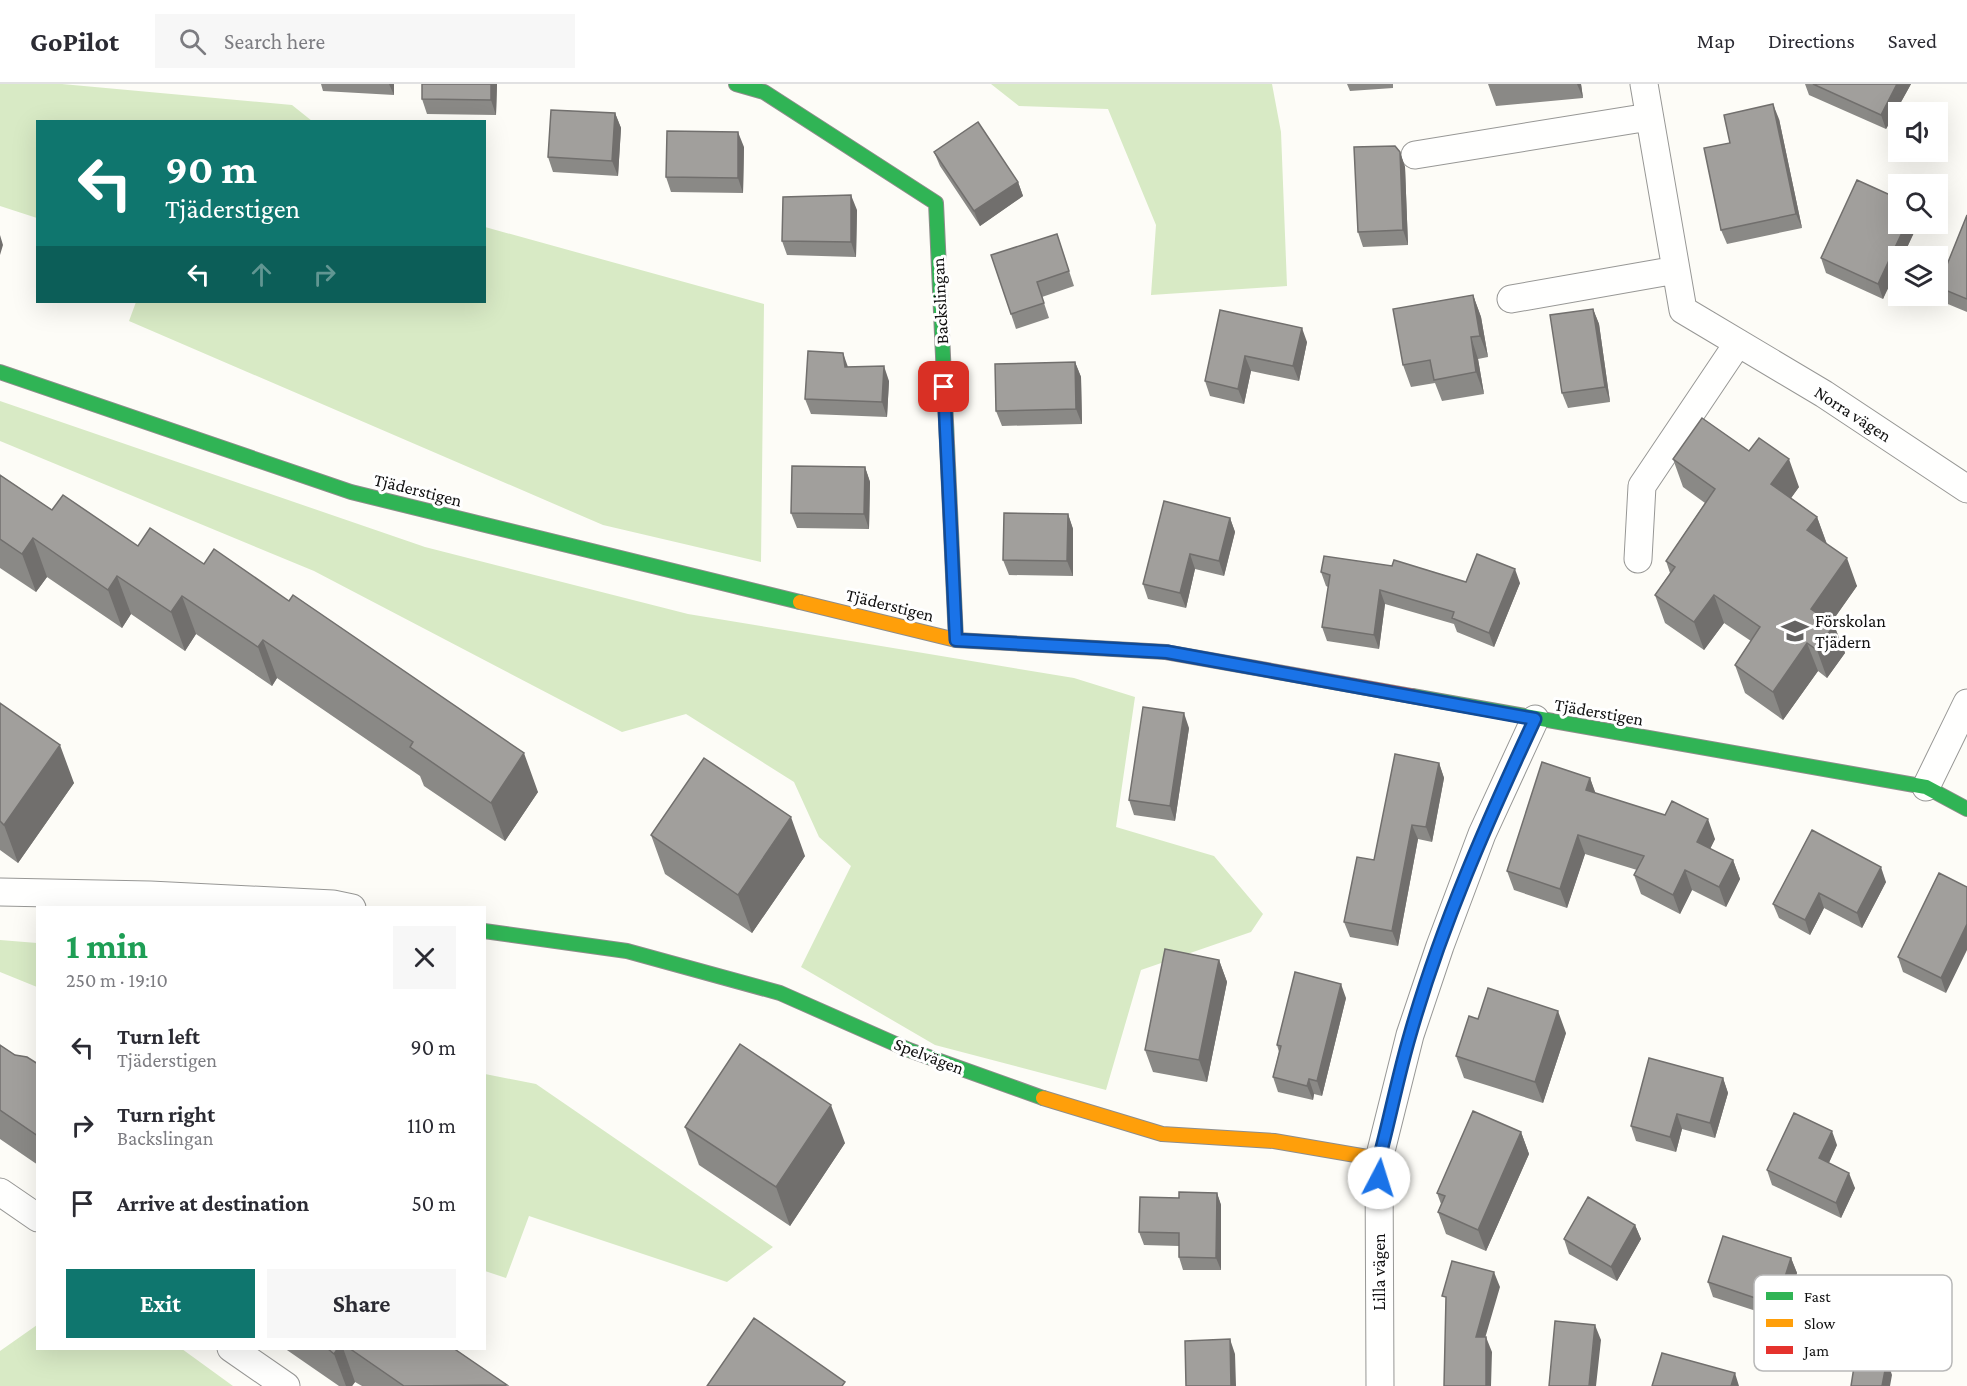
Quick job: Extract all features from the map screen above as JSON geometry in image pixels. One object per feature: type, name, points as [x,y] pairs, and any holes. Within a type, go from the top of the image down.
[{"type":"street","name":"Backslingan","points":[[736,84],[763,88],[936,203],[956,640]]},
{"type":"street","name":"Norra vägen","points":[[1644,84],[1683,310],[1824,394],[1967,489]]},
{"type":"street","points":[[1415,155],[1649,117]]},
{"type":"street","points":[[1511,299],[1676,270]]},
{"type":"street","points":[[1638,560],[1642,486],[1738,343]]},
{"type":"street","name":"Tjäderstigen","points":[[0,372],[351,492],[956,640],[1167,652],[1535,719],[1926,786],[1967,809]]},
{"type":"street","points":[[1926,786],[1967,703]]},
{"type":"street","name":"Lilla vägen","points":[[1380,1386],[1379,1159],[1410,1035],[1440,946],[1482,834],[1535,719]]},
{"type":"street","points":[[0,892],[150,895],[342,906]]},
{"type":"street","name":"Spelvägen","points":[[486,931],[627,951],[780,993],[909,1050],[1064,1106],[1162,1134],[1274,1141],[1379,1159]]},
{"type":"street","points":[[0,1192],[36,1217]]},
{"type":"street","points":[[234,1350],[286,1386]]},
{"type":"green space","points":[[0,84],[62,84],[292,105],[311,120],[36,120],[36,218],[0,206]]},
{"type":"green space","points":[[991,84],[1272,84],[1281,132],[1287,286],[1151,295],[1156,225],[1108,109],[1019,106]]},
{"type":"green space","points":[[486,227],[764,304],[761,562],[603,525],[129,321],[136,303],[486,303]]},
{"type":"green space","points":[[0,401],[425,547],[688,614],[1074,678],[1135,697],[1116,827],[1214,856],[1263,914],[1251,932],[1141,970],[1106,1090],[935,1045],[801,967],[851,866],[819,837],[794,782],[686,714],[622,732],[314,571],[0,441]]},
{"type":"green space","points":[[0,940],[36,943],[36,987],[0,972]]},
{"type":"green space","points":[[486,1074],[536,1084],[773,1247],[727,1282],[529,1216],[506,1278],[486,1271]]},
{"type":"green space","points":[[36,1326],[36,1350],[183,1350],[233,1386],[0,1386],[0,1351]]},
{"type":"building","points":[[422,84],[491,84],[491,100],[422,99]]},
{"type":"building","points":[[1813,84],[1897,84],[1881,115]]},
{"type":"building","points":[[1773,104],[1796,214],[1721,230],[1704,148],[1730,143],[1724,115]]},
{"type":"building","points":[[551,110],[615,113],[612,161],[548,157]]},
{"type":"building","points":[[978,122],[1018,182],[974,211],[934,152]]},
{"type":"building","points":[[667,131],[738,132],[738,178],[666,177]]},
{"type":"building","points":[[1395,146],[1400,152],[1403,230],[1358,232],[1354,147]]},
{"type":"building","points":[[1857,180],[1888,194],[1888,234],[1901,234],[1896,246],[1888,246],[1888,263],[1878,284],[1821,258]]},
{"type":"building","points":[[851,195],[851,242],[782,241],[783,197]]},
{"type":"building","points":[[1967,215],[1967,299],[1948,291],[1948,262]]},
{"type":"building","points":[[1057,234],[1069,271],[1037,282],[1044,303],[1011,314],[991,255]]},
{"type":"building","points":[[1473,295],[1480,336],[1471,337],[1476,372],[1434,380],[1430,360],[1403,365],[1393,309]]},
{"type":"building","points":[[1593,309],[1605,387],[1562,393],[1550,315]]},
{"type":"building","points":[[1220,310],[1302,328],[1293,366],[1245,356],[1238,389],[1205,381]]},
{"type":"building","points":[[808,351],[843,353],[845,367],[884,366],[882,402],[805,399]]},
{"type":"building","points":[[1075,362],[1076,409],[996,411],[995,364]]},
{"type":"building","points":[[1702,418],[1749,451],[1759,438],[1789,459],[1771,484],[1817,517],[1807,530],[1847,558],[1811,609],[1834,625],[1817,650],[1807,643],[1773,692],[1735,665],[1760,627],[1714,595],[1694,622],[1655,595],[1675,567],[1666,561],[1715,489],[1673,459]]},
{"type":"building","points":[[792,466],[865,467],[864,514],[791,513]]},
{"type":"building","points":[[0,475],[52,510],[63,495],[138,546],[150,528],[204,564],[214,549],[289,601],[293,595],[524,753],[491,803],[410,747],[413,742],[263,640],[258,647],[182,596],[171,612],[117,576],[108,590],[33,538],[22,554],[0,539]]},
{"type":"building","points":[[1164,501],[1230,518],[1219,561],[1190,554],[1180,593],[1143,584]]},
{"type":"building","points":[[1004,513],[1068,514],[1067,561],[1003,560]]},
{"type":"building","points":[[1477,554],[1515,569],[1489,633],[1452,618],[1454,612],[1380,590],[1374,635],[1322,627],[1330,575],[1321,572],[1324,556],[1392,566],[1394,560],[1466,582]]},
{"type":"building","points":[[0,703],[60,745],[4,825],[0,821]]},
{"type":"building","points":[[1143,707],[1184,713],[1170,806],[1129,800]]},
{"type":"building","points":[[1395,754],[1439,763],[1426,827],[1412,825],[1392,931],[1344,922],[1357,857],[1374,860]]},
{"type":"building","points":[[704,758],[791,817],[738,895],[651,835]]},
{"type":"building","points":[[1542,762],[1590,778],[1586,790],[1665,815],[1672,801],[1708,819],[1697,842],[1733,860],[1719,887],[1685,870],[1673,895],[1634,875],[1644,856],[1578,835],[1560,889],[1507,871]]},
{"type":"building","points":[[1812,830],[1881,867],[1857,913],[1819,893],[1805,920],[1773,904]]},
{"type":"building","points":[[1939,873],[1967,887],[1967,924],[1941,978],[1898,957]]},
{"type":"building","points":[[1165,949],[1219,960],[1199,1060],[1145,1050]]},
{"type":"building","points":[[1295,972],[1341,984],[1317,1081],[1309,1079],[1307,1086],[1273,1077],[1281,1046],[1277,1045]]},
{"type":"building","points":[[1488,988],[1558,1011],[1535,1082],[1456,1056],[1469,1016],[1478,1019]]},
{"type":"building","points":[[740,1044],[831,1105],[776,1187],[685,1127]]},
{"type":"building","points":[[0,1045],[15,1055],[27,1057],[36,1063],[36,1135],[0,1110]]},
{"type":"building","points":[[1649,1058],[1723,1078],[1710,1123],[1677,1114],[1670,1137],[1631,1126]]},
{"type":"building","points":[[1473,1111],[1521,1132],[1478,1230],[1438,1212],[1445,1196],[1437,1193]]},
{"type":"building","points":[[1794,1113],[1832,1131],[1819,1158],[1849,1173],[1836,1203],[1767,1170]]},
{"type":"building","points":[[1179,1192],[1217,1193],[1216,1258],[1179,1257],[1179,1233],[1139,1232],[1140,1197],[1179,1198]]},
{"type":"building","points":[[1588,1197],[1635,1225],[1611,1267],[1564,1239]]},
{"type":"building","points":[[1723,1236],[1791,1258],[1786,1275],[1754,1275],[1754,1298],[1708,1282]]},
{"type":"building","points":[[1452,1261],[1494,1272],[1476,1337],[1486,1337],[1486,1386],[1444,1386],[1446,1297],[1442,1296]]},
{"type":"building","points":[[754,1318],[845,1382],[842,1386],[707,1386]]},
{"type":"building","points":[[1555,1321],[1595,1325],[1589,1386],[1549,1386]]},
{"type":"building","points":[[1230,1339],[1231,1386],[1186,1386],[1185,1341]]},
{"type":"building","points":[[352,1350],[456,1350],[507,1385],[404,1386]]},
{"type":"building","points":[[1662,1353],[1735,1373],[1731,1386],[1652,1386]]},
{"type":"building","points":[[1853,1371],[1885,1371],[1882,1386],[1851,1386]]},
{"type":"traffic: fast","points":[[736,84],[764,92],[936,203],[956,640]]},
{"type":"traffic: fast","points":[[0,372],[351,492],[800,602]]},
{"type":"traffic: fast","points":[[1412,696],[1926,787],[1967,809]]},
{"type":"traffic: fast","points":[[486,931],[627,951],[780,993],[909,1050],[1043,1098]]},
{"type":"traffic: slow","points":[[800,602],[956,640],[1166,652]]},
{"type":"traffic: slow","points":[[1043,1098],[1162,1134],[1274,1141],[1379,1159]]},
{"type":"traffic: jam","points":[[1166,652],[1412,696]]},
{"type":"place","name":"Förskolan Tjädern","points":[[1795,631]]},
{"type":"route","points":[[944,387],[956,640],[1167,652],[1535,719],[1482,834],[1440,946],[1410,1035],[1379,1159],[1379,1178]]}]
